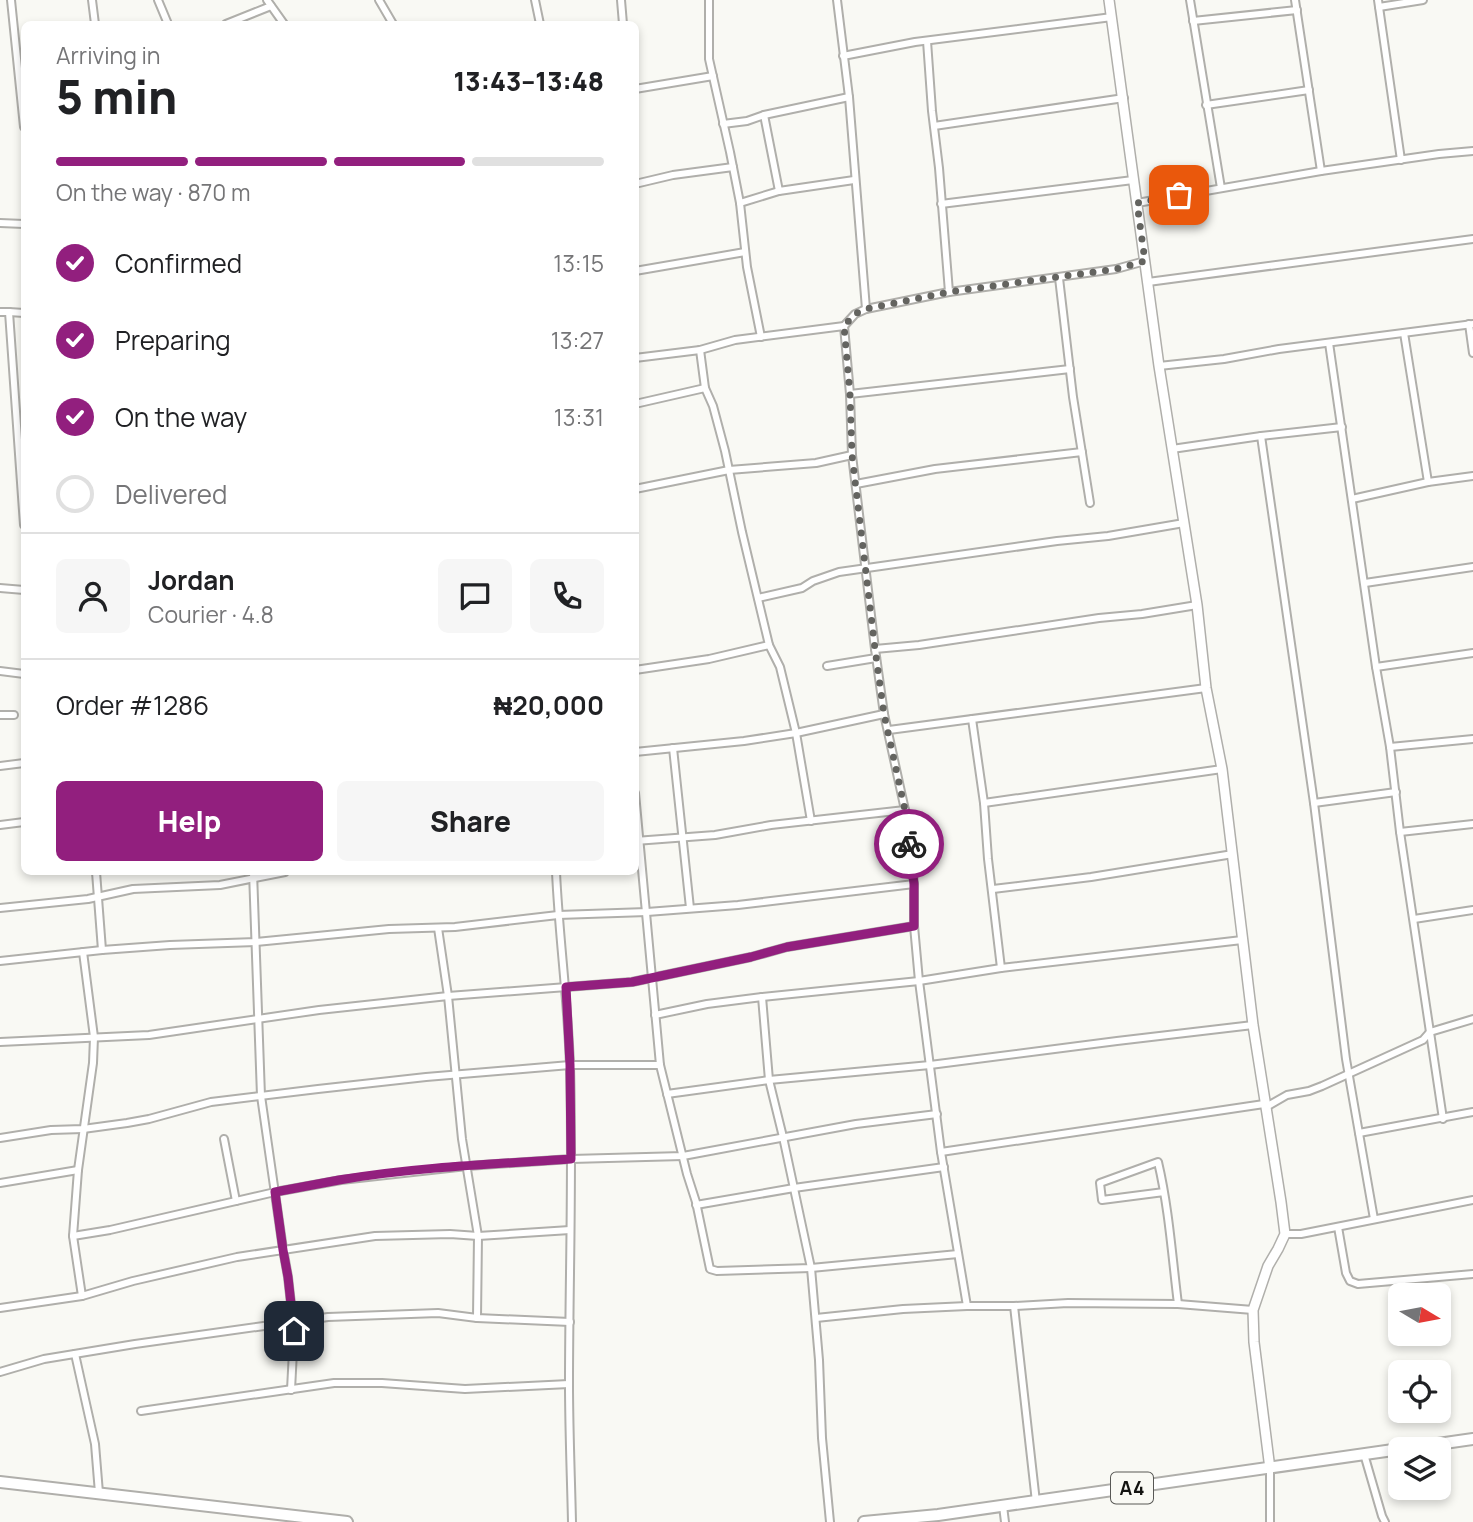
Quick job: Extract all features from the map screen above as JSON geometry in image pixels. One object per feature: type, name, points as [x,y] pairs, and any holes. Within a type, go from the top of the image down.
[{"type":"highway","name":"A4","points":[[1451,1442],[1473,1439]]},
{"type":"highway","name":"A4","points":[[864,1522],[938,1516],[1388,1451]]},
{"type":"highway","points":[[0,1482],[347,1522]]},
{"type":"street","points":[[11,0],[21,98]]},
{"type":"street","points":[[92,0],[95,21]]},
{"type":"street","points":[[158,0],[167,21]]},
{"type":"street","points":[[379,0],[391,21]]},
{"type":"street","points":[[535,0],[539,21]]},
{"type":"street","points":[[621,0],[623,21]]},
{"type":"street","points":[[709,0],[709,59],[740,203],[745,252],[761,337]]},
{"type":"street","points":[[837,0],[849,97],[866,309]]},
{"type":"street","points":[[1109,0],[1159,366],[1197,605],[1206,688],[1222,769],[1253,1025],[1285,1234],[1268,1266],[1253,1310],[1254,1342],[1270,1469],[1270,1522]]},
{"type":"street","points":[[1190,0],[1221,187]]},
{"type":"street","points":[[1295,0],[1321,171]]},
{"type":"street","points":[[1401,160],[1378,4],[1423,0]]},
{"type":"street","points":[[232,21],[269,3],[282,21]]},
{"type":"street","points":[[1193,21],[1297,10]]},
{"type":"street","points":[[843,56],[984,32],[1112,17]]},
{"type":"street","points":[[927,41],[949,292]]},
{"type":"street","points":[[639,88],[713,76]]},
{"type":"street","points":[[1206,105],[1309,90]]},
{"type":"street","points":[[723,124],[849,97]]},
{"type":"street","points":[[934,126],[1124,98]]},
{"type":"street","points":[[764,115],[779,191]]},
{"type":"street","points":[[1137,203],[1321,171],[1473,151]]},
{"type":"street","points":[[639,183],[673,174],[733,167]]},
{"type":"street","points":[[740,203],[779,191],[855,180]]},
{"type":"street","points":[[941,204],[1133,180]]},
{"type":"street","points":[[0,223],[21,224]]},
{"type":"street","points":[[1148,282],[1473,239]]},
{"type":"street","points":[[639,270],[745,252]]},
{"type":"street","points":[[639,358],[700,350],[735,340],[844,326],[855,314],[866,309],[949,292],[1116,269],[1145,261]]},
{"type":"street","points":[[1059,278],[1069,369],[1090,503]]},
{"type":"street","points":[[0,312],[21,313]]},
{"type":"street","points":[[9,312],[21,466]]},
{"type":"street","points":[[1159,366],[1471,324],[1473,353]]},
{"type":"street","points":[[844,326],[852,455],[876,658],[884,714],[905,810],[914,884],[914,926],[919,981],[941,1152],[967,1306]]},
{"type":"street","points":[[1404,333],[1428,482]]},
{"type":"street","points":[[1329,342],[1443,1119]]},
{"type":"street","points":[[700,350],[705,388],[713,406],[729,470],[769,645],[780,667],[796,733],[811,821]]},
{"type":"street","points":[[850,394],[1069,369]]},
{"type":"street","points":[[639,403],[705,388]]},
{"type":"street","points":[[1172,449],[1342,427]]},
{"type":"street","points":[[1261,436],[1314,803],[1349,1074],[1374,1219]]},
{"type":"street","points":[[856,485],[936,469],[1082,452]]},
{"type":"street","points":[[639,488],[729,470],[816,463],[852,455]]},
{"type":"street","points":[[1352,499],[1428,482],[1473,476]]},
{"type":"street","points":[[758,598],[802,588],[839,572],[1108,536],[1184,523]]},
{"type":"street","points":[[1364,583],[1473,567]]},
{"type":"street","points":[[0,587],[21,590]]},
{"type":"street","points":[[875,649],[946,642],[1197,605]]},
{"type":"street","points":[[639,669],[709,660],[769,645]]},
{"type":"street","points":[[1376,667],[1473,653]]},
{"type":"street","points":[[827,666],[876,658]]},
{"type":"street","points":[[0,671],[21,674]]},
{"type":"street","points":[[889,730],[1206,688]]},
{"type":"street","points":[[639,752],[744,741],[884,714]]},
{"type":"street","points":[[0,715],[14,715]]},
{"type":"street","points":[[972,719],[984,803],[1001,968]]},
{"type":"street","points":[[1390,747],[1473,739]]},
{"type":"street","points":[[673,748],[690,908]]},
{"type":"street","points":[[0,766],[21,764]]},
{"type":"street","points":[[984,803],[1222,769]]},
{"type":"street","points":[[1314,803],[1396,792]]},
{"type":"street","points":[[639,840],[715,835],[771,825],[905,810]]},
{"type":"street","points":[[0,825],[21,822]]},
{"type":"street","points":[[1400,832],[1473,824]]},
{"type":"street","points":[[639,848],[660,1065],[710,1269],[811,1268],[958,1254]]},
{"type":"street","points":[[993,889],[1091,877],[1233,854]]},
{"type":"street","points":[[96,875],[102,950]]},
{"type":"street","points":[[0,908],[99,897],[133,889],[220,885],[253,875],[261,1096],[293,1321],[291,1390]]},
{"type":"street","points":[[556,875],[570,1065],[569,1384],[572,1522]]},
{"type":"street","points":[[0,961],[102,950],[256,943],[389,929],[438,928],[558,915],[738,905],[914,884]]},
{"type":"street","points":[[1414,919],[1473,910]]},
{"type":"street","points":[[0,1042],[149,1035],[259,1018],[448,996],[632,982],[787,947],[914,926]]},
{"type":"street","points":[[438,928],[478,1236],[477,1318]]},
{"type":"street","points":[[655,1015],[707,1004],[919,981],[1001,968],[1242,940]]},
{"type":"street","points":[[82,1296],[73,1236],[94,1037],[83,952]]},
{"type":"street","points":[[762,997],[769,1080],[811,1268],[820,1360],[822,1438],[830,1522]]},
{"type":"street","points":[[941,1152],[1265,1105],[1349,1074],[1423,1040],[1430,1031],[1473,1019]]},
{"type":"street","points":[[667,1094],[1253,1025]]},
{"type":"street","points":[[0,1138],[149,1119],[211,1102],[261,1096],[570,1065],[660,1065]]},
{"type":"street","points":[[1359,1133],[1473,1112]]},
{"type":"street","points":[[73,1236],[132,1226],[275,1192],[341,1180],[467,1166],[571,1159],[683,1156],[856,1124],[937,1114]]},
{"type":"street","points":[[224,1139],[236,1201]]},
{"type":"street","points":[[1164,1192],[1102,1200],[1100,1183],[1158,1163],[1164,1192],[1171,1231],[1178,1304]]},
{"type":"street","points":[[696,1205],[944,1167]]},
{"type":"street","points":[[0,1183],[78,1170]]},
{"type":"street","points":[[1285,1234],[1301,1234],[1473,1200]]},
{"type":"street","points":[[1338,1227],[1346,1273],[1350,1281],[1358,1284],[1473,1274]]},
{"type":"street","points":[[0,1308],[82,1296],[133,1280],[237,1257],[375,1236],[478,1236],[570,1230]]},
{"type":"street","points":[[816,1318],[903,1309],[1068,1303],[1178,1304],[1253,1310]]},
{"type":"street","points":[[1014,1306],[1036,1502]]},
{"type":"street","points":[[0,1372],[44,1359],[328,1317],[438,1313],[477,1318],[570,1322]]},
{"type":"street","points":[[75,1354],[95,1444],[99,1493]]},
{"type":"street","points":[[141,1411],[334,1383],[465,1389],[569,1384]]},
{"type":"street","points":[[1364,1454],[1385,1522]]},
{"type":"street","points":[[1003,1506],[1005,1522]]},
{"type":"way so far","points":[[909,844],[905,810],[884,714],[875,649],[852,455],[844,326],[855,314],[866,309],[949,292],[1116,269],[1145,261],[1137,203],[1179,195]]},
{"type":"route","points":[[294,1331],[275,1192],[341,1180],[412,1172],[571,1159],[566,987],[632,982],[787,947],[914,926],[914,884],[909,844]]}]
